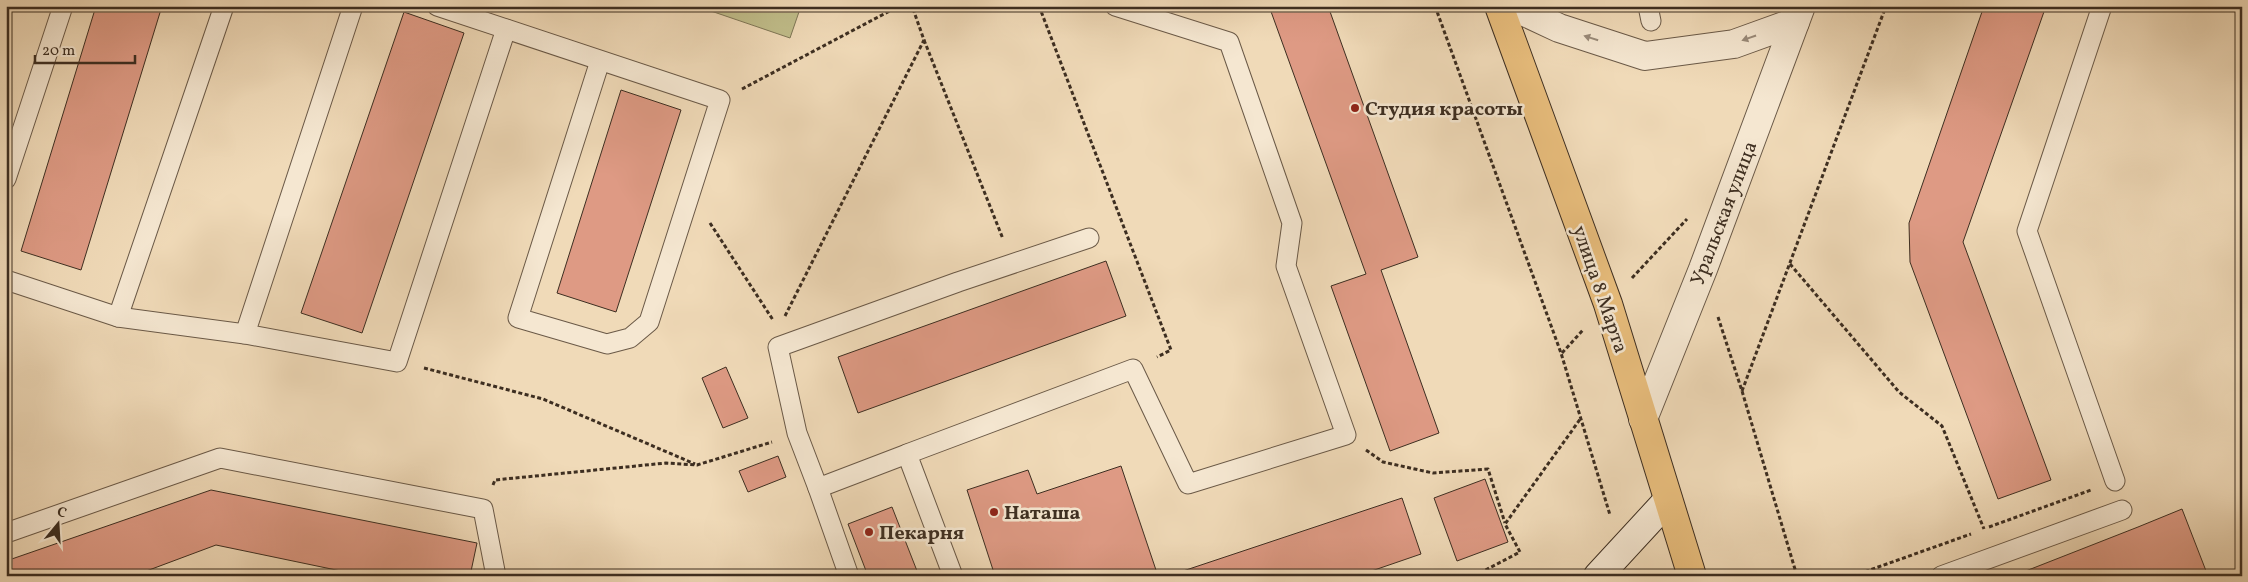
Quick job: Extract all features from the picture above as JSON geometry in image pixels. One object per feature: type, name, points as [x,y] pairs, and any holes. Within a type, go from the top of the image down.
[{"type":"main road","name":"улица 8 Марта","points":[[1499,6],[1608,304],[1692,576]]},
{"type":"street","points":[[1512,6],[1559,28],[1645,56],[1734,44],[1798,14]]},
{"type":"street","name":"Уральская улица","points":[[1643,419],[1703,269],[1798,14]]},
{"type":"street","points":[[1598,576],[1668,500]]},
{"type":"lane","points":[[6,179],[63,6]]},
{"type":"lane","points":[[118,317],[224,6]]},
{"type":"lane","points":[[244,334],[353,6]]},
{"type":"lane","points":[[437,6],[720,100],[649,322],[630,338],[607,344],[518,318],[600,61]]},
{"type":"lane","points":[[818,488],[1134,369],[1188,484],[1346,434],[1286,266],[1292,223],[1229,42],[1115,6]]},
{"type":"lane","points":[[2102,6],[2027,231],[2115,481]]},
{"type":"lane","points":[[6,280],[118,317],[244,334],[396,362],[506,29]]},
{"type":"lane","points":[[849,576],[797,433],[778,338],[1089,238]]},
{"type":"lane","points":[[907,454],[953,576]]},
{"type":"lane","points":[[6,533],[220,458],[483,509],[496,576]]},
{"type":"lane","points":[[1941,576],[2122,510]]},
{"type":"path","points":[[720,100],[899,6]]},
{"type":"path","points":[[912,6],[1013,264]]},
{"type":"path","points":[[1039,6],[1171,350],[1134,369]]},
{"type":"path","points":[[1435,6],[1561,354],[1621,551]]},
{"type":"path","points":[[1742,391],[1886,6]]},
{"type":"path","points":[[778,338],[924,40]]},
{"type":"path","points":[[691,194],[778,338]]},
{"type":"path","points":[[1687,218],[1742,391],[1797,576]]},
{"type":"path","points":[[1790,264],[1899,392],[1942,426],[1984,529],[2115,481]]},
{"type":"path","points":[[396,362],[543,398],[697,465]]},
{"type":"path","points":[[1505,524],[1581,417]]},
{"type":"path","points":[[483,509],[496,480],[666,463],[697,465],[750,450],[797,433]]},
{"type":"path","points":[[1346,434],[1383,462],[1433,473],[1488,469],[1505,524],[1520,552],[1474,576]]},
{"type":"path","points":[[1853,576],[1974,533]]},
{"type":"shaded area","points":[[710,6],[801,6],[790,38],[708,10]]},
{"type":"building","points":[[96,6],[162,6],[81,270],[21,251]]},
{"type":"building","points":[[1269,6],[1328,6],[1418,257],[1381,270],[1439,433],[1390,451],[1331,286],[1366,274]]},
{"type":"building","points":[[1984,6],[2046,6],[1963,242],[2051,480],[1998,499],[1910,262],[1909,223]]},
{"type":"building","points":[[404,12],[464,33],[362,333],[301,313]]},
{"type":"building","points":[[621,90],[681,110],[616,312],[557,293]]},
{"type":"building","points":[[1106,261],[1126,316],[858,413],[838,357]]},
{"type":"building","points":[[726,367],[748,418],[723,428],[702,378]]},
{"type":"building","points":[[778,456],[786,477],[748,492],[739,471]]},
{"type":"building","points":[[1121,466],[1158,576],[995,576],[967,490],[1028,470],[1037,494]]},
{"type":"building","points":[[1485,479],[1508,542],[1457,561],[1434,498]]},
{"type":"building","points":[[211,490],[477,543],[470,576],[365,576],[216,545],[133,576],[6,576],[6,561]]},
{"type":"building","points":[[1402,498],[1421,554],[1357,576],[1168,576]]},
{"type":"building","points":[[892,507],[919,576],[868,576],[848,524]]},
{"type":"building","points":[[2182,509],[2208,576],[2013,576],[2138,527]]},
{"type":"place","name":"Студия красоты","points":[[1355,108]]},
{"type":"place","name":"Наташа","points":[[994,512]]},
{"type":"place","name":"Пекарня","points":[[869,532]]}]
